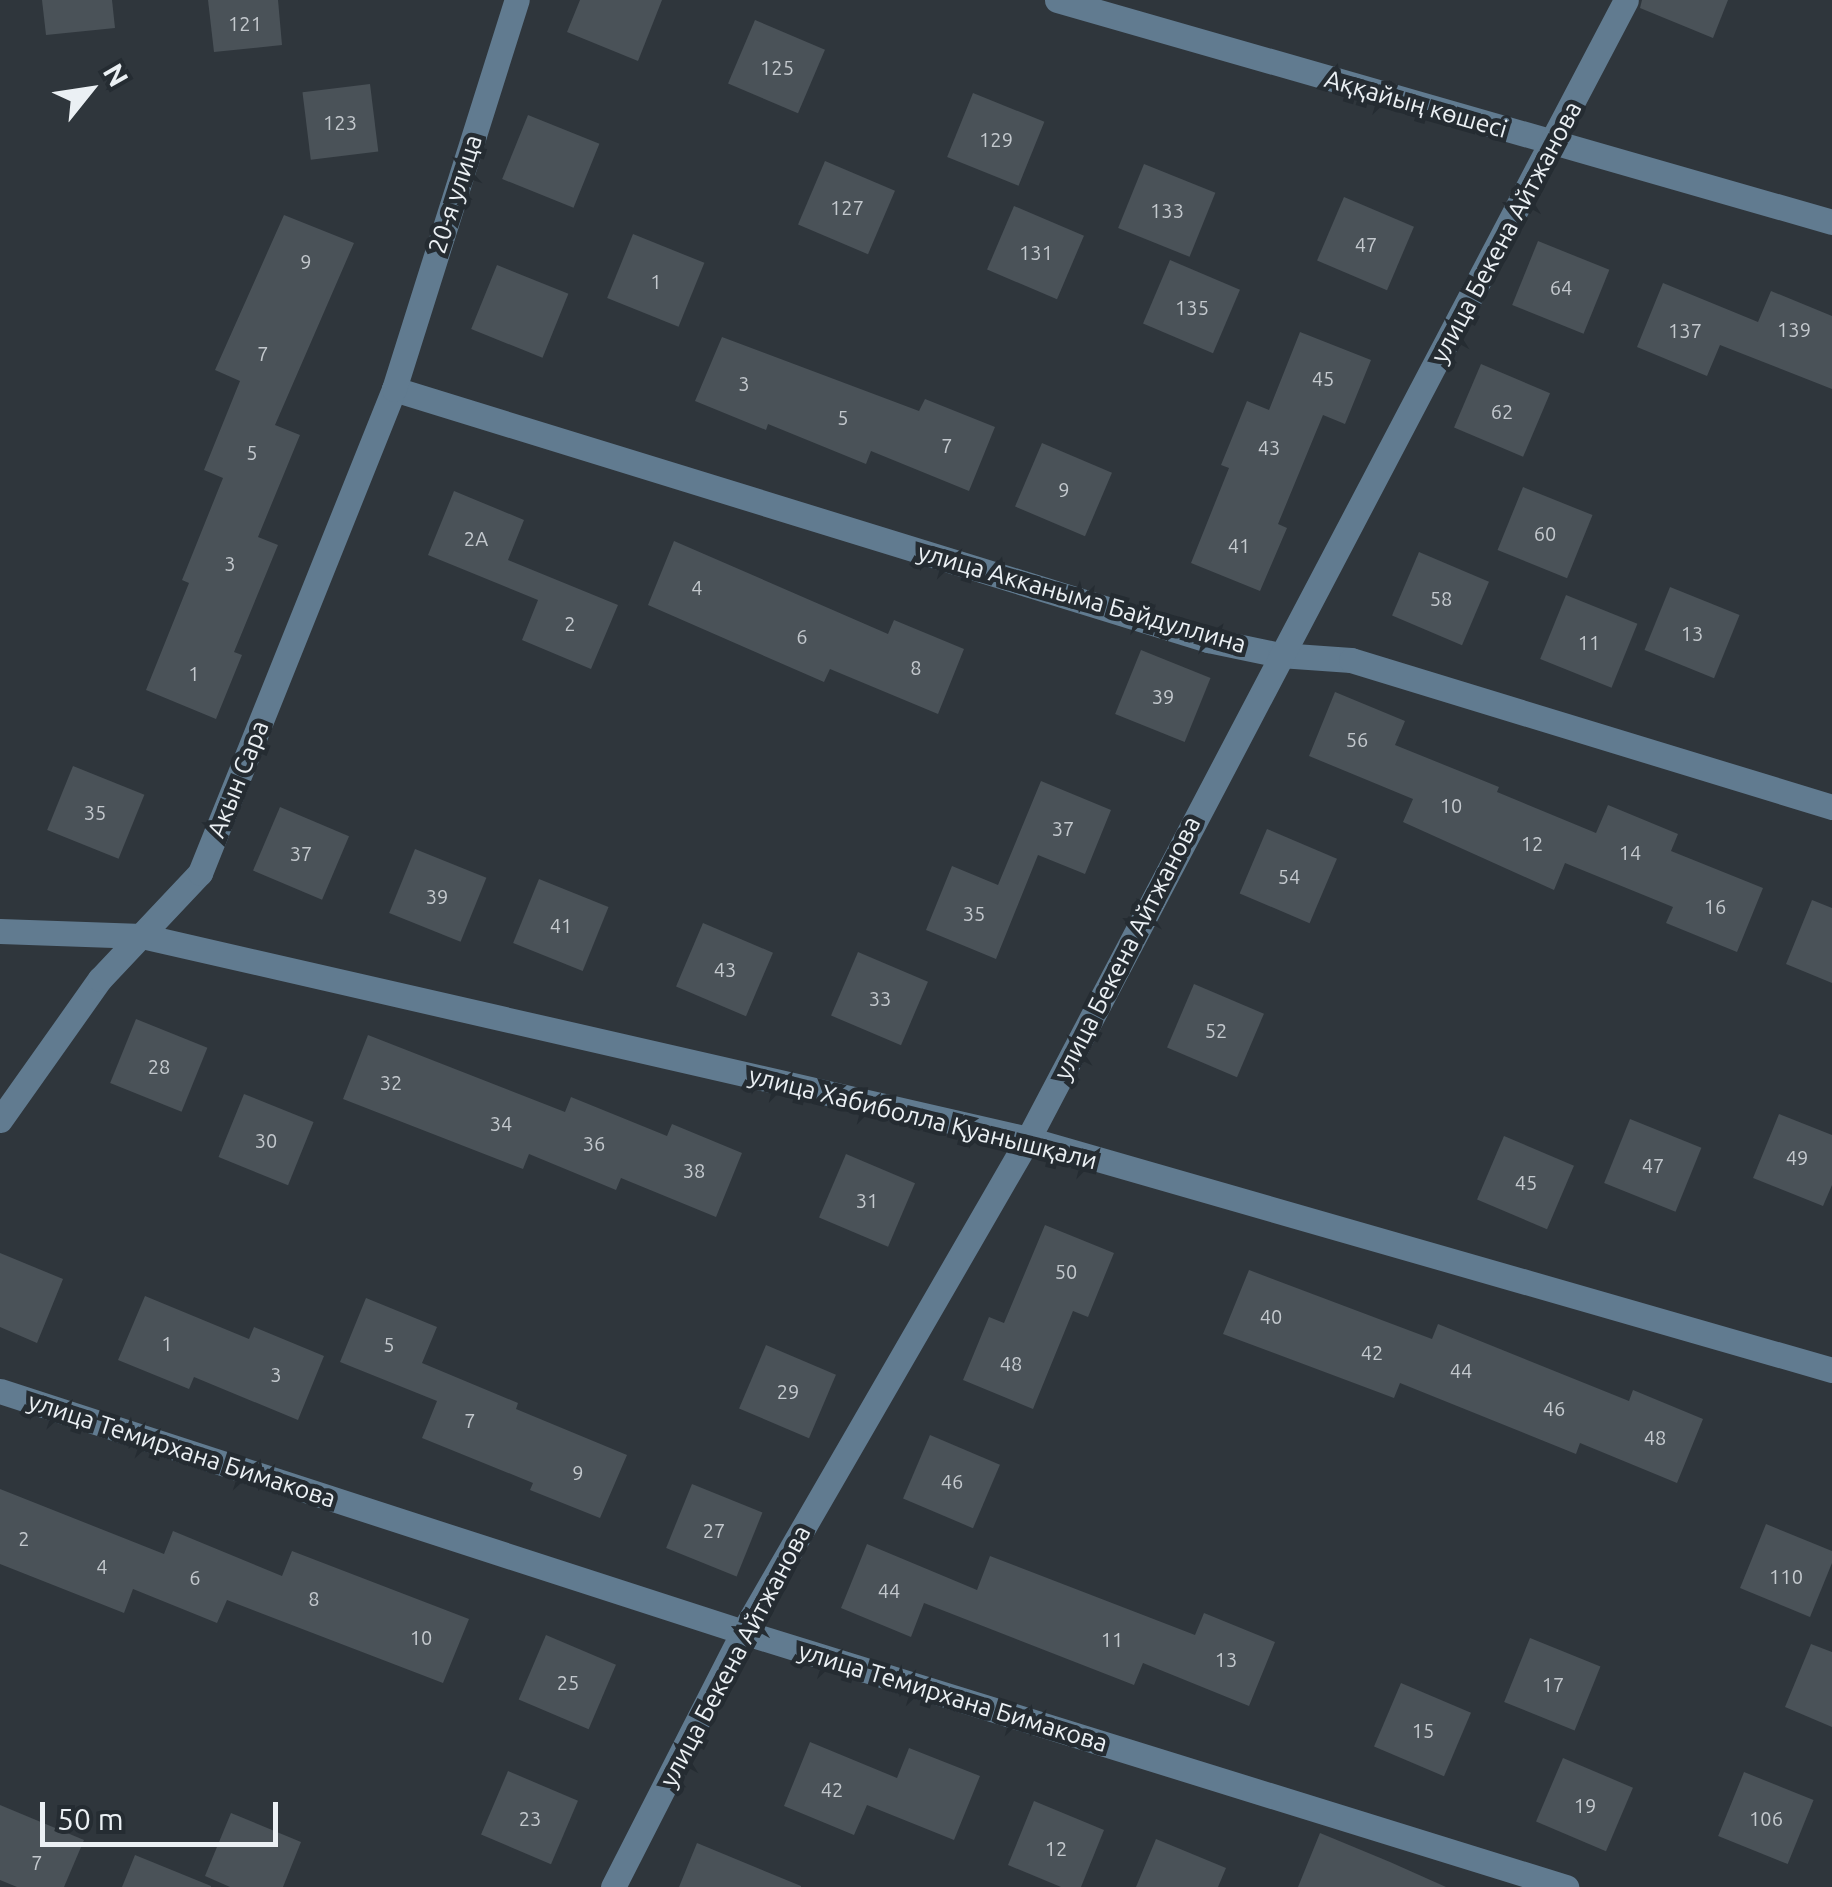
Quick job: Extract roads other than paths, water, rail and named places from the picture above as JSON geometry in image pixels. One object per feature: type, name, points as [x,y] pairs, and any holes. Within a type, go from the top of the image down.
[{"type":"street","name":"20-я улица","points":[[394,389],[518,0]]},
{"type":"street","name":"Аққайың көшесі","points":[[1058,0],[1832,222]]},
{"type":"street","name":"улица Бекена Айтжанова","points":[[613,1887],[744,1632],[1028,1139],[1280,654],[1554,144],[1626,0]]},
{"type":"street","name":"улица Акканыма Байдуллина","points":[[394,389],[1208,640],[1280,654],[1351,660],[1832,807]]},
{"type":"street","name":"Акын Сара","points":[[0,1120],[100,980],[200,873],[394,389]]},
{"type":"street","name":"улица Хабиболла Қуанышқали","points":[[0,931],[142,936],[1028,1139],[1832,1370]]},
{"type":"street","name":"улица Темирхана Бимакова","points":[[0,1391],[744,1632],[1566,1887]]}]
